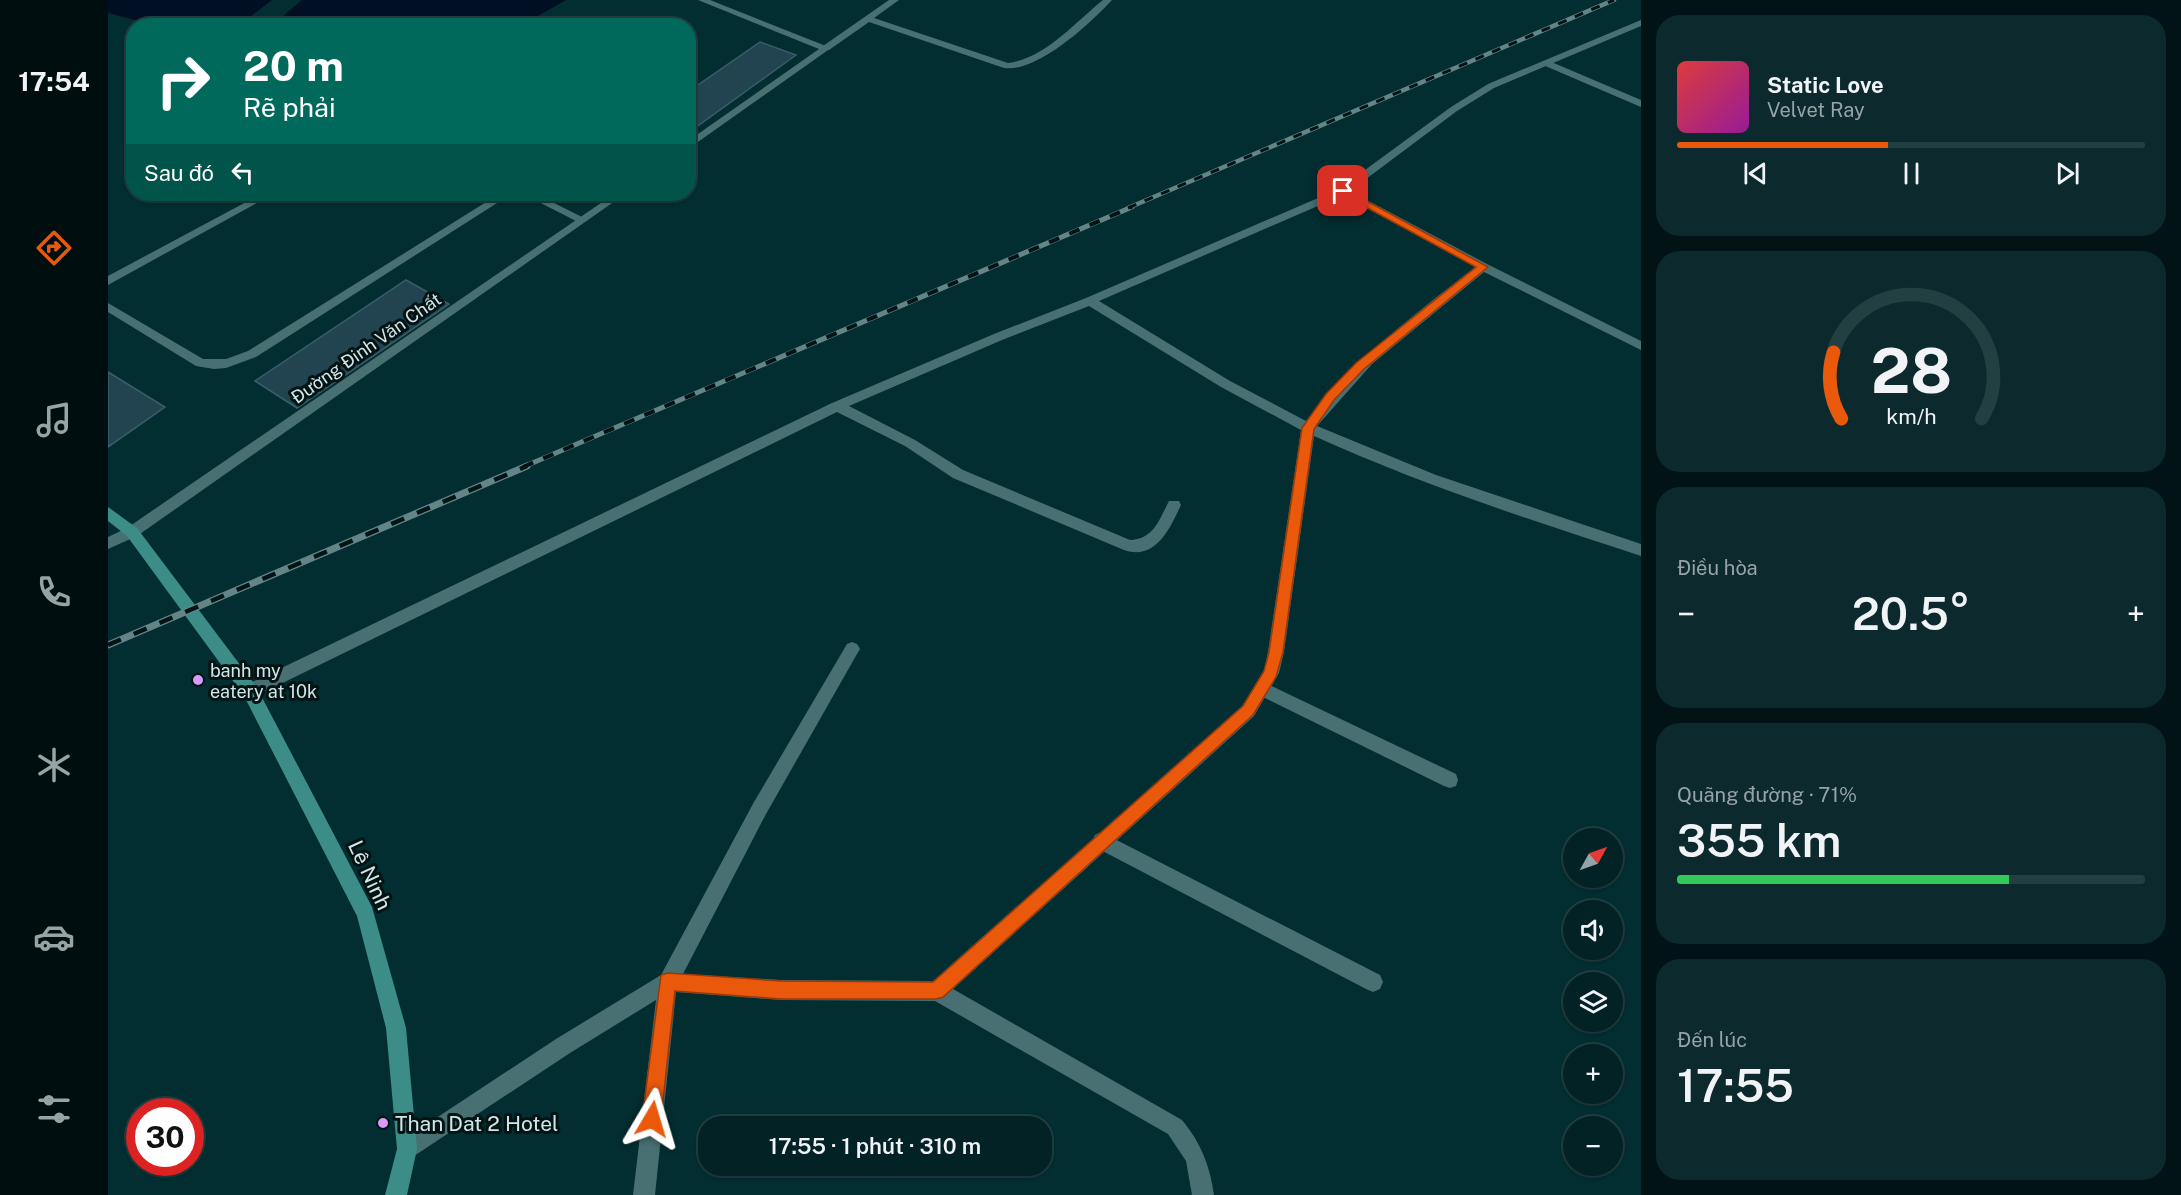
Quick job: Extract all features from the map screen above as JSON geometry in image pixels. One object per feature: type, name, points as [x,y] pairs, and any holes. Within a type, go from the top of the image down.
[{"type":"street","points":[[702,0],[826,48]]},
{"type":"street","points":[[696,140],[826,48],[870,20],[895,0]]},
{"type":"street","points":[[870,20],[1015,67],[1029,63],[1050,48],[1108,0]]},
{"type":"street","points":[[250,691],[837,406],[998,337],[1090,301],[1343,191],[1454,109],[1491,86],[1641,23]]},
{"type":"street","points":[[1546,63],[1641,105]]},
{"type":"street","points":[[1343,191],[1483,267],[1641,346]]},
{"type":"street","points":[[108,281],[255,201]]},
{"type":"street","points":[[108,307],[200,363],[230,364],[252,354],[495,201]]},
{"type":"street","points":[[543,201],[582,220]]},
{"type":"street","name":"Đường Đinh Văn Chất","points":[[108,543],[132,531],[610,201]]},
{"type":"street","points":[[936,991],[1248,711],[1271,673],[1276,652],[1308,428],[1330,397],[1360,366],[1483,267]]},
{"type":"street","points":[[1090,301],[1183,360],[1308,428],[1486,499],[1641,550]]},
{"type":"street","points":[[837,406],[910,443],[958,474],[1129,546],[1144,547],[1154,542],[1174,505]]},
{"type":"street","name":"Lê Ninh","points":[[108,513],[132,531],[250,691],[366,913],[396,1028],[407,1149],[396,1195]]},
{"type":"street","points":[[644,1195],[668,982],[760,808],[852,649]]},
{"type":"street","points":[[1263,689],[1450,780]]},
{"type":"street","points":[[1101,841],[1372,982]]},
{"type":"street","points":[[407,1149],[563,1046],[668,982],[781,990],[936,991],[1175,1127],[1192,1148],[1200,1170],[1203,1195]]},
{"type":"water","points":[[108,0],[272,0],[249,18],[127,18],[108,13]]},
{"type":"water","points":[[302,0],[566,0],[534,18],[280,18]]},
{"type":"building","points":[[760,42],[796,55],[696,127],[696,86]]},
{"type":"building","points":[[406,280],[449,304],[297,408],[255,381]]},
{"type":"building","points":[[108,372],[165,407],[108,447]]},
{"type":"railway","points":[[1128,208],[1614,0]]},
{"type":"railway","points":[[523,467],[1132,207]]},
{"type":"railway","points":[[108,645],[527,466]]},
{"type":"place","name":"banh my eatery at 10k","points":[[198,680]]},
{"type":"place","name":"Than Dat 2 Hotel","points":[[383,1123]]},
{"type":"route","points":[[652,1119],[668,982],[781,990],[936,991],[1248,711],[1271,673],[1276,652],[1308,428],[1330,397],[1360,366],[1483,267],[1343,191]]}]
